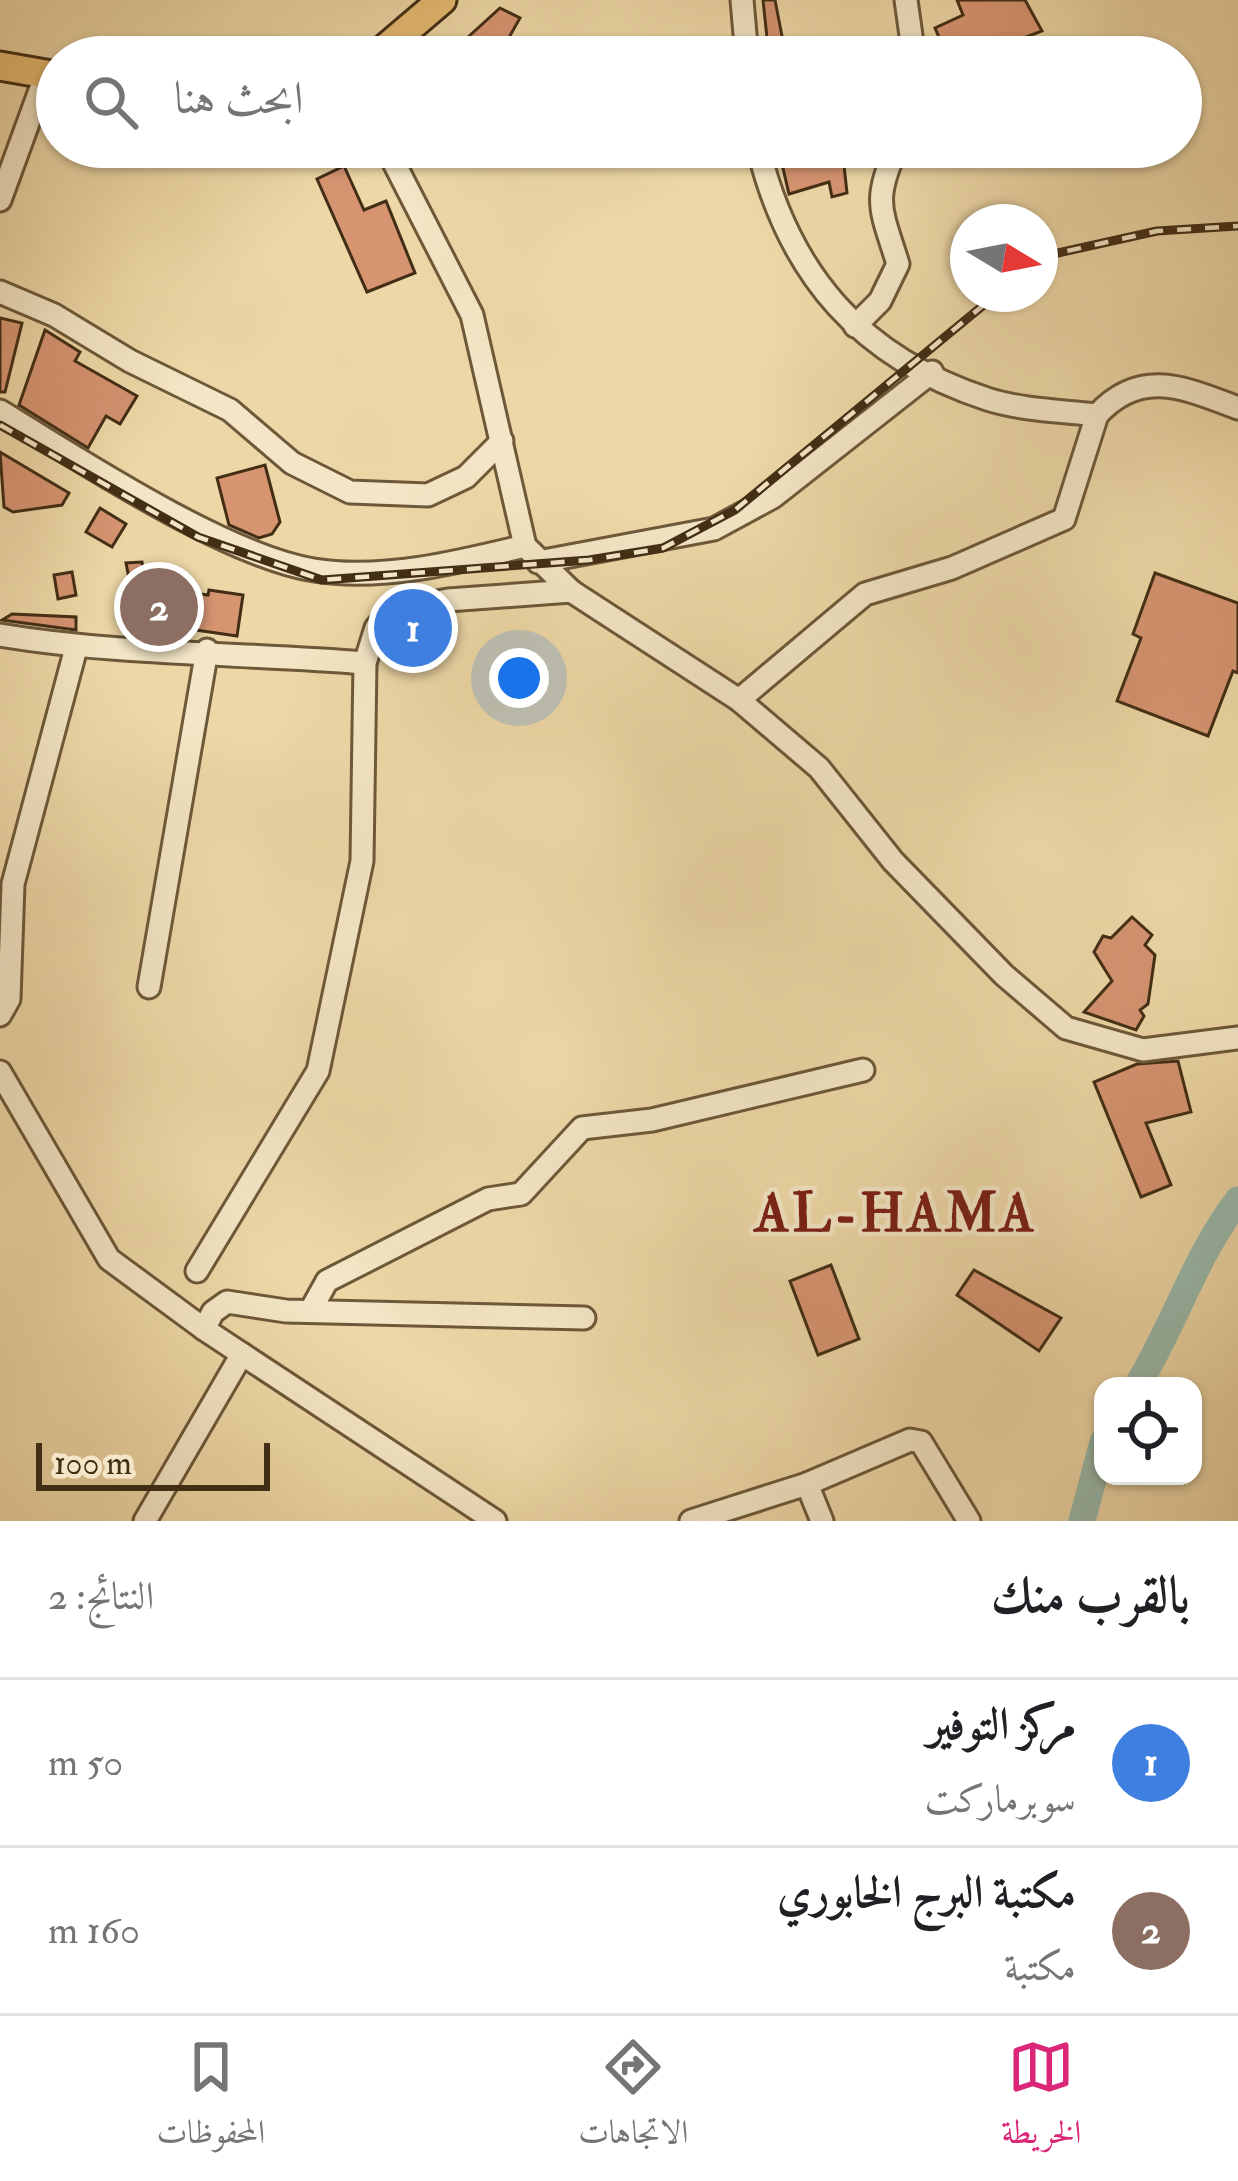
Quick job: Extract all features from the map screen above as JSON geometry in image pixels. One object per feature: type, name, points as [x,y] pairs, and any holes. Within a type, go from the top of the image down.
[{"type":"main road","points":[[400,36],[442,0]]},
{"type":"main road","points":[[0,66],[36,72]]},
{"type":"street","points":[[742,0],[745,36]]},
{"type":"street","points":[[906,0],[911,36]]},
{"type":"street","points":[[0,200],[36,112]]},
{"type":"street","points":[[397,168],[472,315],[531,554],[571,591],[739,700],[819,768],[893,861],[1004,975],[1066,1028],[1143,1050],[1238,1038]]},
{"type":"street","points":[[763,168],[770,198],[825,292],[854,326],[894,360],[932,372],[988,400],[1097,416]]},
{"type":"street","points":[[854,326],[880,302],[898,264],[879,200],[887,168]]},
{"type":"street","points":[[0,292],[54,315],[130,361],[230,410],[292,463],[350,492],[428,495],[466,476],[502,441]]},
{"type":"street","points":[[0,411],[98,472],[215,532],[314,570],[392,571],[713,529],[773,497],[932,372]]},
{"type":"street","points":[[739,700],[865,594],[952,568],[1064,518],[1097,416],[1114,397],[1143,383],[1168,383],[1238,408]]},
{"type":"street","points":[[197,1271],[318,1071],[362,862],[365,662],[376,628],[390,610],[448,600],[571,591]]},
{"type":"street","points":[[0,635],[76,648],[207,650],[365,662]]},
{"type":"street","points":[[0,1016],[9,1000],[13,884],[76,648]]},
{"type":"street","points":[[149,987],[207,650]]},
{"type":"street","points":[[312,1308],[327,1281],[488,1199],[521,1194],[571,1134],[582,1128],[652,1120],[863,1070]]},
{"type":"street","points":[[0,1072],[110,1259],[204,1330],[495,1521]]},
{"type":"street","points":[[204,1330],[213,1312],[227,1302],[286,1311],[312,1308],[584,1318]]},
{"type":"street","points":[[146,1521],[242,1354]]},
{"type":"street","points":[[692,1521],[807,1484],[916,1440],[969,1521]]},
{"type":"street","points":[[807,1484],[822,1521]]},
{"type":"building","points":[[763,0],[775,0],[782,36],[767,36]]},
{"type":"building","points":[[957,0],[1025,0],[1042,31],[1029,36],[938,36],[935,28],[963,15]]},
{"type":"building","points":[[500,8],[520,18],[510,36],[469,36]]},
{"type":"building","points":[[345,168],[364,210],[386,201],[415,273],[367,292],[317,179]]},
{"type":"building","points":[[783,168],[844,168],[847,193],[832,197],[829,182],[789,194]]},
{"type":"building","points":[[0,318],[22,323],[5,392],[0,392]]},
{"type":"building","points":[[45,330],[80,352],[75,361],[137,396],[120,424],[106,416],[88,448],[19,405]]},
{"type":"building","points":[[0,452],[69,493],[62,505],[13,512],[4,507]]},
{"type":"building","points":[[265,465],[280,522],[272,534],[259,538],[229,525],[217,478]]},
{"type":"building","points":[[100,508],[126,524],[112,547],[86,532]]},
{"type":"building","points":[[142,562],[145,580],[130,583],[126,563]]},
{"type":"building","points":[[72,572],[76,595],[58,599],[54,575]]},
{"type":"building","points":[[1155,573],[1238,603],[1238,673],[1233,671],[1208,736],[1117,701],[1141,638],[1133,634]]},
{"type":"building","points":[[209,590],[243,595],[237,636],[175,627],[180,591],[208,595]]},
{"type":"building","points":[[12,614],[76,617],[76,630],[2,620]]},
{"type":"building","points":[[1132,917],[1152,935],[1145,945],[1155,955],[1148,1004],[1140,1010],[1144,1016],[1136,1030],[1084,1012],[1112,981],[1094,952],[1103,936],[1111,938]]},
{"type":"building","points":[[1178,1061],[1191,1112],[1146,1123],[1171,1185],[1141,1197],[1094,1082],[1137,1064]]},
{"type":"building","points":[[831,1265],[859,1339],[818,1355],[790,1281]]},
{"type":"building","points":[[974,1270],[1061,1318],[1039,1351],[957,1295]]},
{"type":"waterway","points":[[1142,1377],[1209,1244],[1238,1200]]},
{"type":"waterway","points":[[1082,1521],[1094,1476]]},
{"type":"railway","points":[[1058,253],[1157,231],[1238,226]]},
{"type":"railway","points":[[0,425],[198,537],[322,580],[589,560],[663,548],[735,510],[975,312]]},
{"type":"place","name":"مكتبة البرج الخابوري","points":[[159,607]]},
{"type":"place","name":"مركز التوفير","points":[[413,628]]},
{"type":"district","name":"AL-HAMA","points":[[896,1214]]}]
